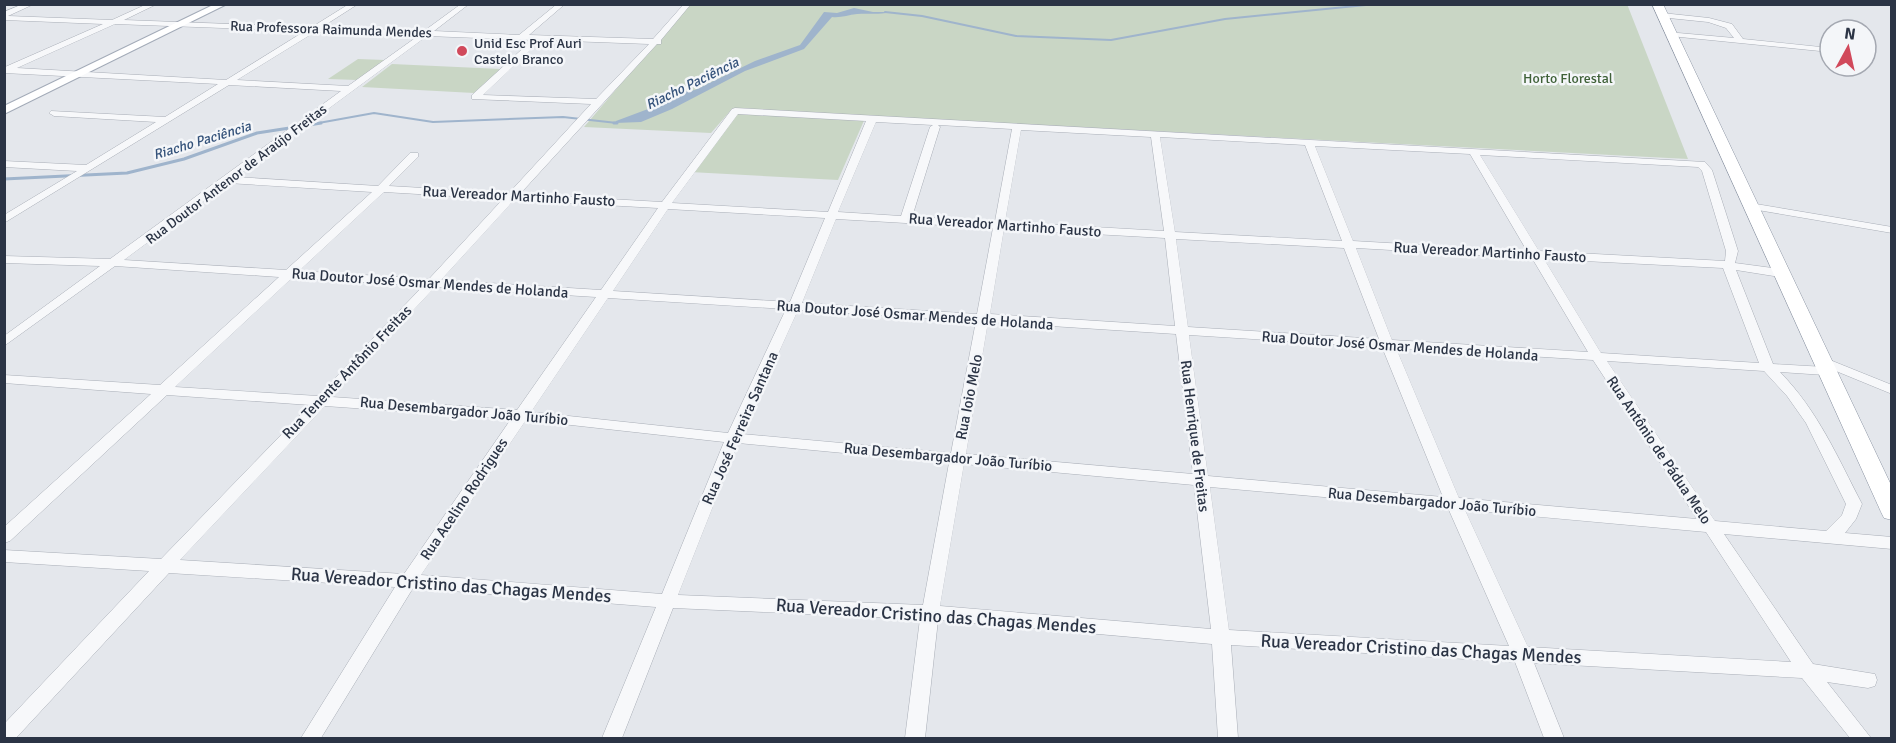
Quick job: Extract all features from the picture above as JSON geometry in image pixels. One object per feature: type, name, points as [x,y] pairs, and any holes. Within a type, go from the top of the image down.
[{"type":"highway","points":[[1659,10],[1892,512]]},
{"type":"main road","points":[[178,24],[214,4]]},
{"type":"main road","points":[[4,111],[75,74],[223,4]]},
{"type":"main road","points":[[4,106],[75,74]]},
{"type":"street","points":[[4,15],[22,4]]},
{"type":"street","points":[[4,15],[32,4]]},
{"type":"street","points":[[5,70],[154,4]]},
{"type":"street","points":[[4,220],[355,4]]},
{"type":"street","name":"Rua Doutor Antenor de Araújo Freitas","points":[[4,342],[466,4]]},
{"type":"street","points":[[521,37],[562,4]]},
{"type":"street","name":"Rua Tenente Antônio Freitas","points":[[4,738],[431,284],[598,102],[657,42],[686,5]]},
{"type":"street","points":[[1659,10],[1729,26],[1739,39]]},
{"type":"street","name":"Rua Professora Raimunda Mendes","points":[[4,15],[115,22],[657,42]]},
{"type":"street","points":[[1670,34],[1818,49]]},
{"type":"street","points":[[540,38],[475,97],[598,102]]},
{"type":"street","points":[[5,70],[350,89]]},
{"type":"street","name":"Rua Acelino Rodrigues","points":[[311,738],[408,581],[606,295],[666,204],[735,111],[872,119]]},
{"type":"street","points":[[54,113],[166,120]]},
{"type":"street","points":[[872,119],[1694,162],[1704,165],[1716,193],[1732,251],[1732,259],[1728,265],[1768,368],[1792,393],[1813,422],[1854,504],[1853,513],[1848,521],[1829,538]]},
{"type":"street","name":"Rua José Ferreira Santana","points":[[612,738],[733,438],[794,306],[872,119]]},
{"type":"street","points":[[906,218],[935,127]]},
{"type":"street","name":"Rua Ioio Melo","points":[[915,738],[930,612],[1017,127]]},
{"type":"street","name":"Rua Henrique de Freitas","points":[[1155,134],[1221,637],[1228,738]]},
{"type":"street","points":[[1309,142],[1388,345],[1454,504],[1522,655],[1554,738]]},
{"type":"street","name":"Rua Antônio de Pádua Melo","points":[[1473,151],[1598,358],[1807,671],[1861,738]]},
{"type":"street","points":[[4,537],[381,189],[414,155]]},
{"type":"street","points":[[4,164],[87,168]]},
{"type":"street","name":"Rua Vereador Martinho Fausto","points":[[228,180],[906,218],[1170,236],[1728,265],[1780,273]]},
{"type":"street","points":[[1752,209],[1892,230]]},
{"type":"street","points":[[1752,209],[1892,237]]},
{"type":"street","name":"Rua Doutor José Osmar Mendes de Holanda","points":[[4,259],[115,263],[1768,368],[1823,365],[1892,390]]},
{"type":"street","name":"Rua Desembargador João Turíbio","points":[[4,378],[521,415],[733,438],[1892,543]]},
{"type":"street","name":"Rua Vereador Cristino das Chagas Mendes","points":[[4,556],[408,581],[667,601],[930,612],[1221,637],[1807,671],[1868,680]]},
{"type":"green space","name":"Horto Florestal","points":[[1627,4],[1688,159],[866,116],[838,180],[690,172],[738,109],[732,109],[711,133],[584,127],[688,5]]},
{"type":"green space","points":[[358,59],[385,60],[357,80],[328,79]]},
{"type":"green space","points":[[392,64],[501,69],[474,93],[362,87]]},
{"type":"water","points":[[854,8],[873,12],[890,12],[832,17],[804,49],[745,71],[672,109],[641,122],[615,123],[656,106],[673,93],[695,90],[755,61],[800,45],[824,12],[837,13]]},
{"type":"waterway","name":"Riacho Paciência","points":[[885,12],[922,16],[1016,36],[1111,40],[1225,19],[1376,4]]},
{"type":"waterway","name":"Riacho Paciência","points":[[313,124],[374,113],[433,122],[563,117],[617,123],[614,123]]},
{"type":"waterway","name":"Riacho Paciência","points":[[303,126],[321,123]]},
{"type":"waterway","name":"Riacho Paciência","points":[[4,179],[127,173],[184,159],[257,133],[296,127]]},
{"type":"place","name":"Unid Esc Prof Auri Castelo Branco","points":[[462,51]]}]
